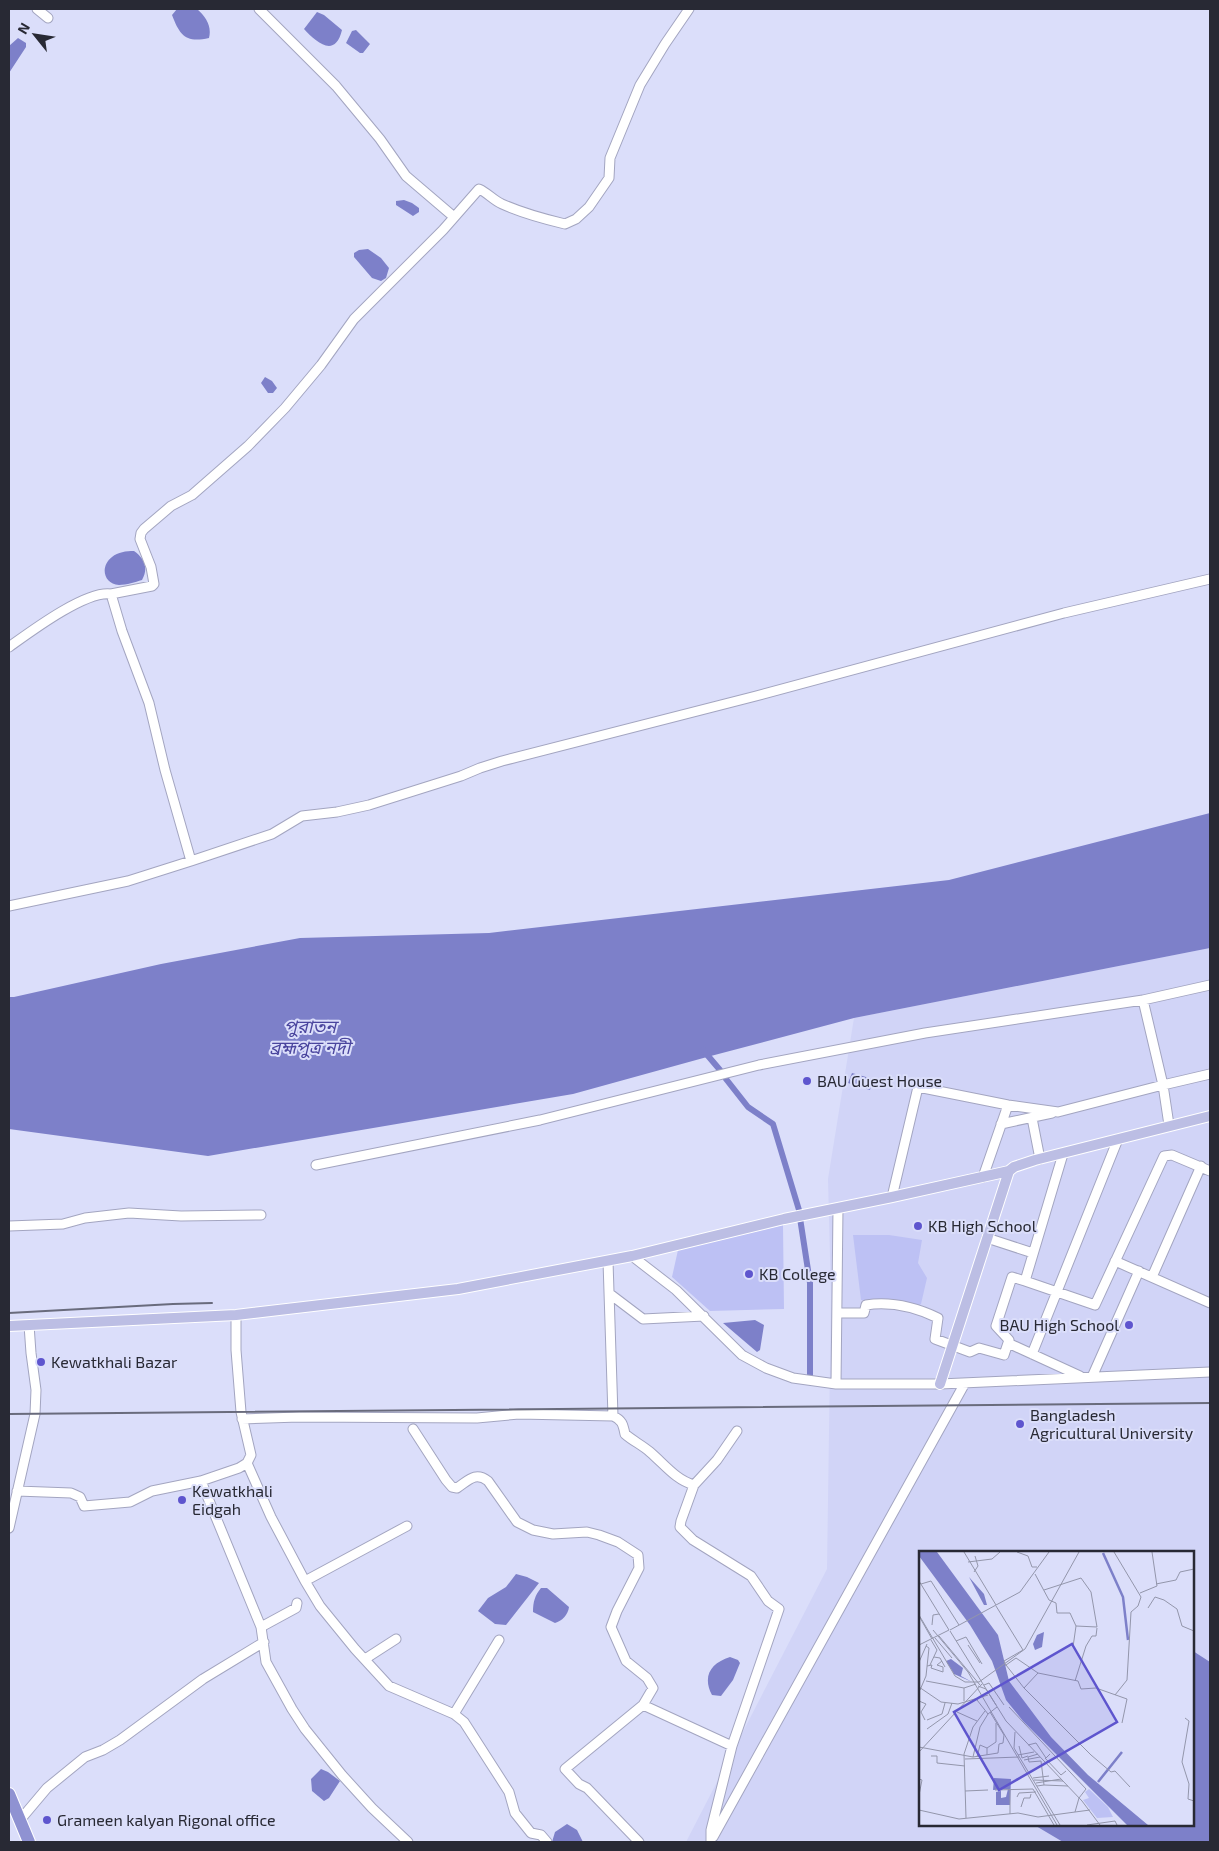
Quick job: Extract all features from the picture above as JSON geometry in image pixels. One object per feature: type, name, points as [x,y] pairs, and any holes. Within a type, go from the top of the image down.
[{"type":"highway","points":[[9,1794],[29,1842]]},
{"type":"main road","points":[[9,1326],[236,1315],[458,1289],[632,1256],[784,1218],[983,1177],[1009,1171],[1014,1167],[1040,1159],[1210,1116]]},
{"type":"main road","points":[[940,1384],[1009,1171]]},
{"type":"street","points":[[37,9],[48,18]]},
{"type":"street","points":[[259,9],[336,86],[380,140],[406,176],[454,217]]},
{"type":"street","points":[[9,647],[47,620],[93,596],[152,586],[154,584],[154,576],[140,539],[144,529],[171,506],[192,495],[248,446],[285,408],[321,365],[354,319],[398,276],[479,189],[486,192],[499,203],[518,211],[565,224],[589,208],[609,178],[610,158],[640,85],[689,9]]},
{"type":"street","points":[[9,906],[128,881],[272,834],[302,816],[337,812],[369,805],[502,761],[765,694],[1064,612],[1210,579]]},
{"type":"street","points":[[111,594],[122,631],[149,703],[165,770],[191,861]]},
{"type":"street","points":[[316,1165],[540,1120],[759,1065],[924,1033],[1143,1000],[1210,985]]},
{"type":"street","points":[[1143,1000],[1163,1086],[1169,1125]]},
{"type":"street","points":[[1001,1124],[1058,1112],[1210,1074]]},
{"type":"street","points":[[892,1197],[918,1087],[1008,1105],[1058,1112]]},
{"type":"street","points":[[983,1177],[1008,1105]]},
{"type":"street","points":[[1032,1118],[1040,1159]]},
{"type":"street","points":[[1032,1354],[1118,1139]]},
{"type":"street","points":[[1025,1281],[1063,1154]]},
{"type":"street","points":[[837,1312],[864,1312],[866,1305],[872,1304],[892,1304],[918,1308],[938,1318],[935,1339],[970,1352],[979,1348],[1004,1355],[1008,1340],[996,1326],[1012,1277],[1095,1305],[1164,1156],[1172,1155],[1207,1168],[1152,1277]]},
{"type":"street","points":[[836,1384],[838,1208]]},
{"type":"street","points":[[9,1226],[63,1224],[85,1218],[129,1213],[181,1216],[262,1216]]},
{"type":"street","points":[[987,1238],[1033,1253]]},
{"type":"street","points":[[632,1256],[676,1290],[742,1355],[766,1368],[793,1378],[836,1384],[940,1384],[1210,1372]]},
{"type":"street","points":[[608,1261],[613,1416]]},
{"type":"street","points":[[1116,1261],[1210,1303]]},
{"type":"street","points":[[1088,1377],[1139,1272]]},
{"type":"street","points":[[610,1294],[644,1319],[704,1316]]},
{"type":"street","points":[[17,1491],[71,1493],[80,1498],[84,1506],[130,1502],[152,1491],[201,1481],[239,1468],[247,1463],[251,1455],[242,1419],[236,1350],[236,1315]]},
{"type":"street","points":[[9,1528],[35,1414],[36,1390],[30,1353],[29,1325]]},
{"type":"street","points":[[1008,1343],[1088,1377]]},
{"type":"street","points":[[712,1842],[965,1383]]},
{"type":"street","points":[[242,1419],[299,1417],[477,1418],[519,1414],[613,1416],[623,1424],[625,1434],[649,1451],[669,1471],[694,1486]]},
{"type":"street","points":[[414,1429],[452,1487],[457,1488],[478,1475],[482,1476],[488,1480],[517,1522],[533,1530],[553,1534],[587,1532],[599,1535],[618,1542],[638,1555],[639,1568],[611,1627],[626,1661],[648,1678],[652,1688],[643,1705],[565,1770],[580,1784],[588,1788],[639,1842]]},
{"type":"street","points":[[712,1842],[711,1830],[732,1746],[779,1609],[768,1601],[751,1576],[693,1540],[680,1527],[680,1521],[694,1486],[717,1460],[737,1431]]},
{"type":"street","points":[[247,1463],[271,1517],[320,1606],[355,1649],[389,1686],[454,1714],[464,1722],[509,1792],[515,1813],[531,1833],[541,1835],[547,1842]]},
{"type":"street","points":[[201,1481],[261,1627],[266,1662],[305,1729],[372,1808],[408,1842]]},
{"type":"street","points":[[305,1581],[407,1526]]},
{"type":"street","points":[[261,1627],[296,1608],[297,1602]]},
{"type":"street","points":[[366,1659],[396,1639]]},
{"type":"street","points":[[454,1714],[499,1640]]},
{"type":"street","points":[[20,1820],[47,1788],[85,1757],[103,1750],[119,1740],[202,1679],[264,1642]]},
{"type":"street","points":[[643,1705],[732,1746]]},
{"type":"shaded area","name":"Bangladesh Agricultural University","points":[[1210,948],[1210,1842],[686,1842],[827,1569],[831,1296],[828,1179],[854,1018]]},
{"type":"shaded area","points":[[783,1225],[784,1309],[710,1311],[672,1277],[678,1250]]},
{"type":"shaded area","points":[[853,1235],[889,1235],[922,1240],[918,1263],[927,1278],[921,1304],[917,1307],[882,1300],[861,1300]]},
{"type":"water","points":[[177,9],[197,9],[208,22],[209,38],[189,38],[181,33],[172,15]]},
{"type":"water","points":[[317,12],[324,15],[342,30],[335,44],[330,46],[319,43],[304,29]]},
{"type":"water","points":[[356,30],[370,44],[363,53],[360,53],[346,43],[352,31]]},
{"type":"water","points":[[18,38],[26,43],[26,47],[9,73],[9,46]]},
{"type":"water","points":[[404,200],[419,208],[419,212],[413,216],[396,205],[396,201]]},
{"type":"water","points":[[368,249],[381,258],[389,268],[386,278],[381,281],[372,278],[354,257],[354,253],[359,250]]},
{"type":"water","points":[[265,377],[272,381],[277,388],[273,393],[268,393],[261,383]]},
{"type":"water","points":[[134,551],[140,557],[145,567],[142,580],[122,585],[109,581],[105,574],[108,561],[119,553]]},
{"type":"water","name":"পুরাতন ব্রহ্মপুত্র নদী","points":[[1210,813],[1210,948],[854,1018],[573,1094],[208,1156],[9,1129],[9,997],[161,964],[300,938],[489,933],[949,880]]},
{"type":"water","points":[[852,1073],[873,1079],[870,1090],[848,1083]]},
{"type":"water","points":[[755,1320],[764,1325],[760,1350],[757,1352],[723,1323]]},
{"type":"water","points":[[516,1574],[539,1583],[506,1625],[495,1624],[478,1611],[488,1598],[506,1587]]},
{"type":"water","points":[[541,1588],[547,1588],[569,1607],[566,1615],[560,1621],[555,1623],[533,1612],[537,1593]]},
{"type":"water","points":[[1194,1652],[1210,1662],[1209,1842],[1063,1842],[1036,1826],[1194,1826]]},
{"type":"water","points":[[730,1657],[738,1660],[740,1663],[733,1680],[721,1696],[712,1695],[708,1682],[710,1671],[718,1663]]},
{"type":"water","points":[[321,1769],[340,1781],[329,1798],[324,1801],[312,1791],[311,1779]]},
{"type":"water","points":[[567,1824],[577,1830],[583,1842],[552,1842],[555,1832]]},
{"type":"waterway","points":[[703,1050],[720,1070]]},
{"type":"waterway","points":[[726,1079],[748,1107],[773,1124],[799,1210]]},
{"type":"waterway","points":[[800,1218],[810,1283],[810,1375]]},
{"type":"railway","points":[[9,1313],[212,1303]]},
{"type":"railway","points":[[9,1414],[1210,1403]]},
{"type":"place","name":"BAU Guest House","points":[[807,1081]]},
{"type":"place","name":"KB High School","points":[[918,1226]]},
{"type":"place","name":"KB College","points":[[749,1274]]},
{"type":"place","name":"BAU High School","points":[[1129,1325]]},
{"type":"place","name":"Kewatkhali Bazar","points":[[41,1362]]},
{"type":"place","name":"Bangladesh Agricultural University","points":[[1020,1424]]},
{"type":"place","name":"Kewatkhali Eidgah","points":[[182,1500]]},
{"type":"place","name":"Grameen kalyan Rigonal office","points":[[47,1820]]}]
